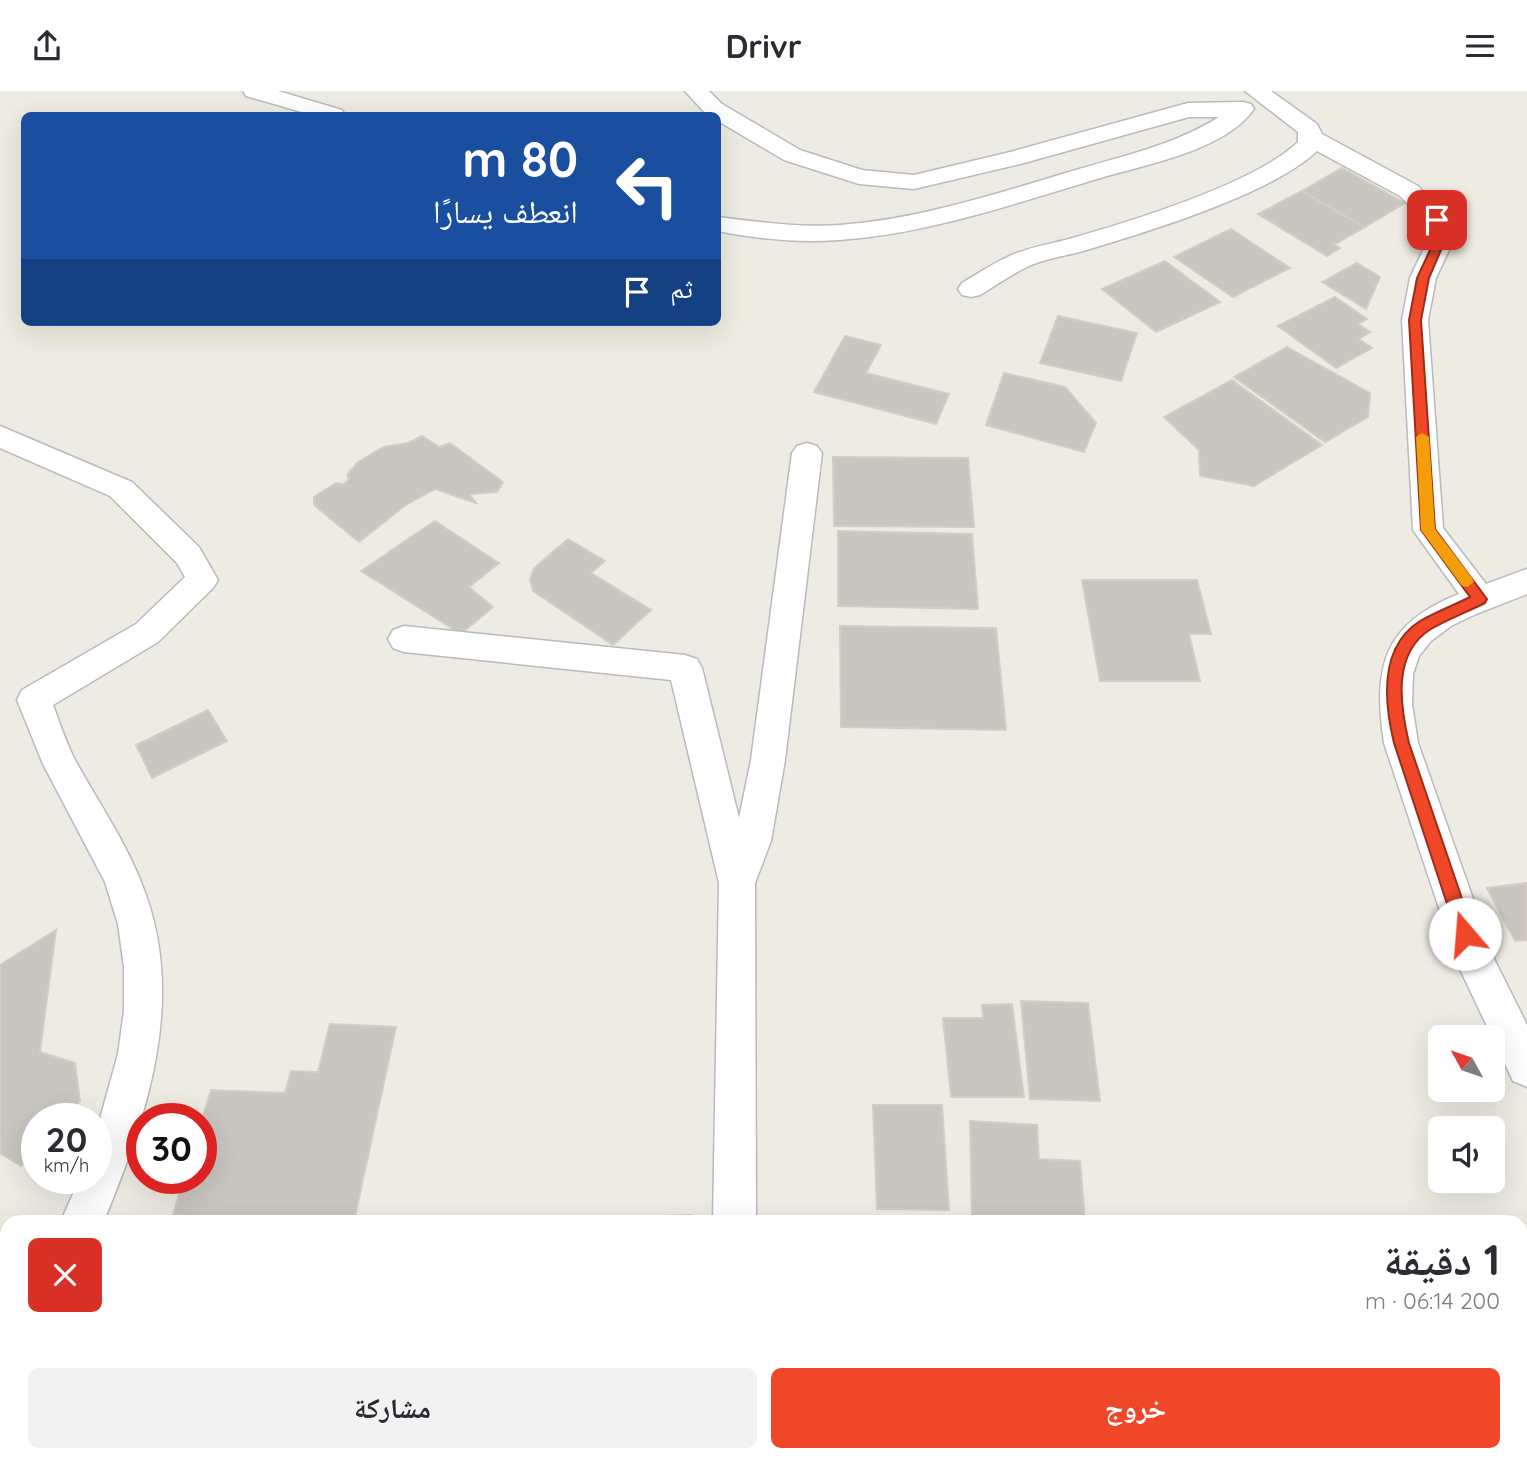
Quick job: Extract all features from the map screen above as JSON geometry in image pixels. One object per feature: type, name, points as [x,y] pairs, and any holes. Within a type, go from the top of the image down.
[{"type":"street","points":[[254,91],[324,112]]},
{"type":"street","points":[[696,91],[720,112]]},
{"type":"street","points":[[721,113],[792,155],[859,177],[914,181],[1016,158],[1188,110],[1250,98],[1294,116],[1309,129],[1309,145],[1275,170],[1120,231],[1023,260],[971,289]]},
{"type":"street","points":[[721,224],[789,231],[852,232],[933,218],[1144,158],[1226,125],[1250,98]]},
{"type":"street","points":[[1311,138],[1409,191],[1437,220],[1436,250],[1423,278],[1415,320],[1428,530],[1480,599]]},
{"type":"street","points":[[0,436],[121,489],[188,555],[202,580],[146,633],[34,700],[60,763],[124,884],[141,944],[146,1003],[138,1059],[107,1164],[86,1215]]},
{"type":"street","points":[[737,883],[753,841],[768,760],[807,453]]},
{"type":"street","points":[[1527,581],[1480,599],[1424,626],[1408,642],[1396,665],[1395,715],[1401,743],[1477,965],[1527,1067]]},
{"type":"street","points":[[404,639],[685,668],[737,883],[734,1215]]},
{"type":"building","points":[[1342,168],[1405,203],[1365,227],[1302,191]]},
{"type":"building","points":[[1302,191],[1365,227],[1334,245],[1340,248],[1327,256],[1258,214]]},
{"type":"building","points":[[1231,229],[1290,268],[1233,297],[1174,257]]},
{"type":"building","points":[[1165,261],[1220,302],[1156,332],[1102,289]]},
{"type":"building","points":[[1357,263],[1380,277],[1366,309],[1322,282]]},
{"type":"building","points":[[1335,297],[1367,319],[1358,324],[1370,332],[1359,339],[1372,348],[1336,368],[1278,326]]},
{"type":"building","points":[[1058,316],[1137,333],[1121,381],[1040,363]]},
{"type":"building","points":[[845,336],[881,345],[866,373],[949,394],[936,424],[814,392]]},
{"type":"building","points":[[1287,347],[1370,393],[1368,417],[1325,442],[1234,377]]},
{"type":"building","points":[[1004,373],[1065,387],[1096,423],[1084,452],[986,425]]},
{"type":"building","points":[[1232,380],[1322,445],[1254,486],[1200,476],[1199,450],[1164,417]]},
{"type":"building","points":[[422,436],[439,447],[450,443],[503,482],[497,492],[469,494],[476,503],[435,489],[407,504],[359,542],[314,505],[314,497],[336,483],[344,484],[349,479],[347,475],[357,463],[383,447],[408,443]]},
{"type":"building","points":[[833,457],[968,458],[974,527],[834,526]]},
{"type":"building","points":[[435,521],[499,563],[469,587],[493,607],[461,634],[361,571]]},
{"type":"building","points":[[838,531],[972,534],[978,609],[838,606]]},
{"type":"building","points":[[568,539],[605,561],[591,573],[651,610],[613,645],[533,591],[530,579],[534,568]]},
{"type":"building","points":[[1082,580],[1197,580],[1211,634],[1189,634],[1200,681],[1100,681]]},
{"type":"building","points":[[840,626],[996,628],[1006,730],[841,727]]},
{"type":"building","points":[[208,710],[227,741],[152,778],[136,745]]},
{"type":"building","points":[[1527,883],[1527,940],[1515,941],[1487,888]]},
{"type":"building","points":[[56,930],[40,1052],[75,1063],[80,1101],[21,1103],[21,1166],[0,1153],[0,965]]},
{"type":"building","points":[[1021,1001],[1088,1003],[1100,1101],[1030,1099]]},
{"type":"building","points":[[1012,1004],[1024,1097],[951,1097],[943,1018],[983,1018],[982,1005]]},
{"type":"building","points":[[330,1024],[396,1027],[355,1215],[173,1215],[179,1194],[217,1194],[217,1103],[207,1103],[211,1090],[285,1093],[291,1071],[318,1072]]},
{"type":"building","points":[[873,1105],[942,1105],[949,1210],[877,1209]]},
{"type":"building","points":[[970,1121],[1037,1125],[1039,1159],[1080,1161],[1084,1215],[972,1215]]},
{"type":"slow traffic","points":[[1422,437],[1428,530],[1467,582]]},
{"type":"route","points":[[1437,220],[1436,250],[1423,278],[1415,320],[1428,530],[1480,599],[1424,626],[1408,642],[1396,665],[1394,693],[1401,743],[1465,934]]}]
